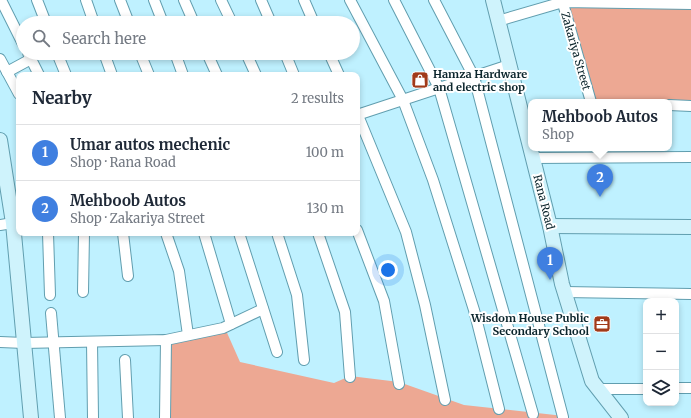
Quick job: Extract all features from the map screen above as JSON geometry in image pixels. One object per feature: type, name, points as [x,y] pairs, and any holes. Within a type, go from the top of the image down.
[{"type":"street","points":[[1,0],[16,30]]},
{"type":"street","points":[[37,0],[43,16]]},
{"type":"street","points":[[86,0],[92,16]]},
{"type":"street","points":[[120,0],[126,16]]},
{"type":"street","points":[[154,0],[160,16]]},
{"type":"street","points":[[184,0],[191,16]]},
{"type":"street","points":[[221,0],[229,16]]},
{"type":"street","points":[[261,0],[268,16]]},
{"type":"street","points":[[304,0],[311,16]]},
{"type":"street","points":[[350,0],[358,16]]},
{"type":"street","points":[[394,0],[439,88],[533,414]]},
{"type":"street","points":[[434,0],[474,77],[563,418]]},
{"type":"street","name":"Rana Road","points":[[493,0],[528,139]]},
{"type":"street","points":[[498,21],[563,1],[669,2],[691,4]]},
{"type":"street","name":"Zakariya Street","points":[[563,1],[590,99]]},
{"type":"street","points":[[360,19],[402,100],[433,180],[474,310],[500,409]]},
{"type":"street","points":[[0,59],[16,88]]},
{"type":"street","points":[[7,72],[24,60]]},
{"type":"street","points":[[31,60],[37,72]]},
{"type":"street","points":[[61,60],[65,72]]},
{"type":"street","points":[[107,60],[111,72]]},
{"type":"street","points":[[143,60],[148,72]]},
{"type":"street","points":[[177,60],[182,72]]},
{"type":"street","points":[[210,60],[216,72]]},
{"type":"street","points":[[249,60],[255,72]]},
{"type":"street","points":[[288,60],[293,72]]},
{"type":"street","points":[[332,60],[338,72]]},
{"type":"street","points":[[360,113],[509,65]]},
{"type":"street","points":[[672,105],[691,106]]},
{"type":"street","points":[[360,121],[406,232],[425,305],[445,400]]},
{"type":"street","points":[[0,140],[11,223],[31,418]]},
{"type":"street","name":"Rana Road","points":[[531,151],[550,226],[564,292],[592,381],[621,418]]},
{"type":"street","points":[[533,158],[605,153],[691,157]]},
{"type":"street","points":[[550,226],[691,227]]},
{"type":"street","points":[[48,236],[50,295]]},
{"type":"street","points":[[83,292],[84,236]]},
{"type":"street","points":[[123,236],[128,276]]},
{"type":"street","points":[[167,236],[179,271],[188,336]]},
{"type":"street","points":[[205,236],[231,324]]},
{"type":"street","points":[[240,236],[277,352]]},
{"type":"street","points":[[278,236],[297,295],[304,360]]},
{"type":"street","points":[[319,236],[345,312],[350,377]]},
{"type":"street","points":[[359,236],[384,302],[399,384]]},
{"type":"street","points":[[564,292],[649,297],[691,294]]},
{"type":"street","points":[[0,342],[24,343],[166,340],[223,328],[263,309]]},
{"type":"street","points":[[51,313],[60,418]]},
{"type":"street","points":[[165,418],[166,340]]},
{"type":"street","points":[[92,342],[92,418]]},
{"type":"street","points":[[125,360],[128,418]]},
{"type":"street","points":[[679,388],[691,388]]},
{"type":"street","points":[[599,389],[643,389]]},
{"type":"shaded area","points":[[691,5],[691,106],[672,103],[672,99],[590,99],[565,7]]},
{"type":"shaded area","points":[[224,326],[240,362],[334,383],[350,376],[399,382],[464,405],[564,416],[566,418],[166,418],[166,339]]},
{"type":"place","name":"Hamza Hardware and electric shop","points":[[420,80]]},
{"type":"place","name":"Mehboob Autos","points":[[600,197]]},
{"type":"place","name":"Umar autos mechenic","points":[[550,280]]},
{"type":"place","name":"Wisdom House Public Secondary School","points":[[602,324]]}]
